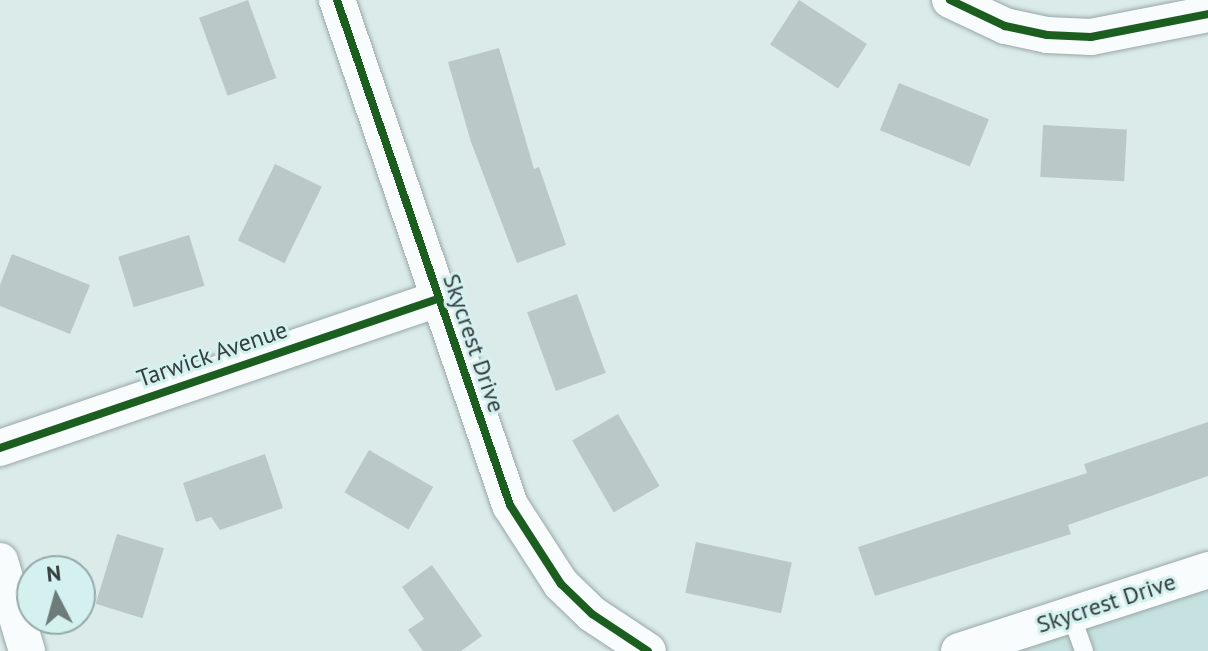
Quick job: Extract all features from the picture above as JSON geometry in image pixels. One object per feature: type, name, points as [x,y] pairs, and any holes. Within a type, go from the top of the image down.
[{"type":"street","name":"Skycrest Drive","points":[[337,0],[510,505],[530,543],[592,614],[648,651]]},
{"type":"street","points":[[950,0],[1005,26],[1091,37],[1208,14]]},
{"type":"street","name":"Tarwick Avenue","points":[[0,448],[438,299]]},
{"type":"street","points":[[0,561],[27,651]]},
{"type":"street","name":"Skycrest Drive","points":[[959,651],[1208,570]]},
{"type":"lane","points":[[1071,615],[1084,651]]},
{"type":"shaded area","points":[[1208,579],[1208,651],[997,651]]},
{"type":"building","points":[[248,0],[276,78],[228,96],[199,18]]},
{"type":"building","points":[[799,0],[867,44],[838,89],[770,44]]},
{"type":"building","points":[[499,48],[534,169],[539,167],[566,245],[517,263],[471,142],[448,62]]},
{"type":"building","points":[[899,83],[989,119],[970,167],[880,130]]},
{"type":"building","points":[[1043,125],[1127,129],[1124,181],[1040,177]]},
{"type":"building","points":[[275,164],[322,187],[284,263],[238,240]]},
{"type":"building","points":[[189,235],[204,286],[134,307],[118,257]]},
{"type":"building","points":[[12,254],[90,285],[70,334],[0,306],[0,285]]},
{"type":"building","points":[[577,294],[606,373],[556,391],[527,312]]},
{"type":"building","points":[[618,414],[660,486],[614,512],[572,441]]},
{"type":"building","points":[[1208,422],[1208,476],[1068,525],[1071,534],[875,596],[858,547],[1087,473],[1084,464]]},
{"type":"building","points":[[369,450],[433,487],[409,529],[344,492]]},
{"type":"building","points":[[265,454],[283,508],[220,530],[211,517],[196,522],[183,483]]},
{"type":"building","points":[[117,534],[164,548],[143,618],[96,604]]},
{"type":"building","points":[[696,542],[792,562],[781,613],[685,593]]},
{"type":"building","points":[[432,565],[482,636],[461,651],[423,651],[408,630],[424,619],[402,587]]},
{"type":"cycle path","points":[[337,0],[510,505],[561,584],[592,614],[648,651]]},
{"type":"cycle path","points":[[950,0],[1005,26],[1047,35],[1091,37],[1208,14]]},
{"type":"cycle path","points":[[0,448],[438,299]]}]
